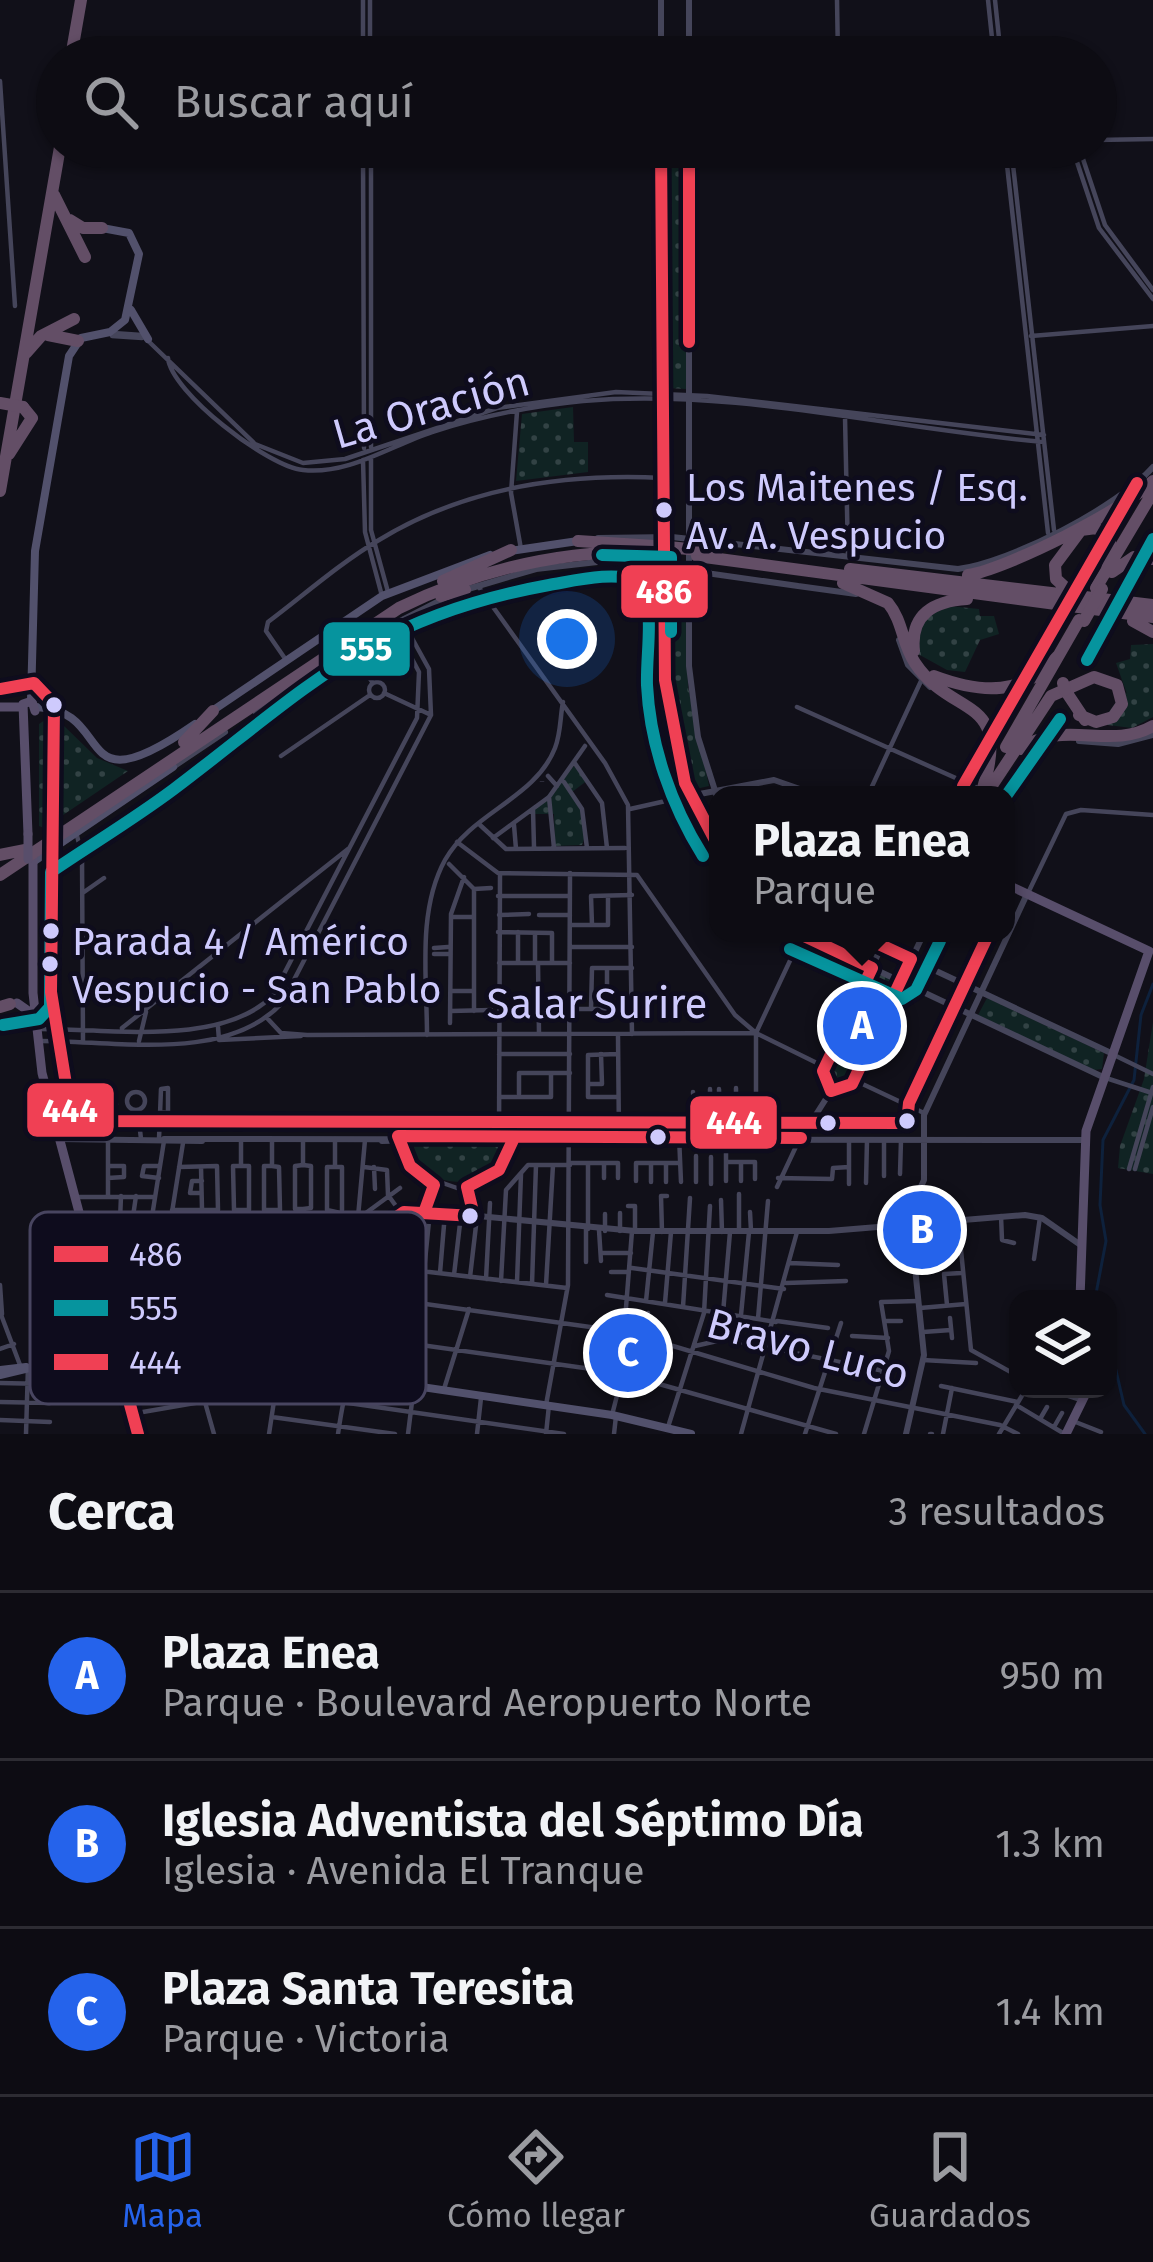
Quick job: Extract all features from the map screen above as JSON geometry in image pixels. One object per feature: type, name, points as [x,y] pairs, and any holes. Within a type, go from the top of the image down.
[{"type":"highway","points":[[77,36],[83,0]]},
{"type":"highway","points":[[0,491],[51,168]]},
{"type":"highway","points":[[2,462],[56,168]]},
{"type":"highway","points":[[53,188],[86,257]]},
{"type":"highway","points":[[69,219],[82,228],[102,228]]},
{"type":"highway","points":[[23,360],[41,336],[74,320]]},
{"type":"highway","points":[[41,336],[60,335],[74,346]]},
{"type":"highway","points":[[0,403],[23,407],[32,418],[2,462]]},
{"type":"highway","points":[[928,574],[991,570],[1129,500],[1153,481]]},
{"type":"highway","points":[[1109,572],[1153,491]]},
{"type":"highway","points":[[987,786],[1058,656],[1153,502]]},
{"type":"highway","points":[[1080,595],[1060,585],[1054,573],[1073,535],[1090,528],[1106,534],[1112,550],[1109,572]]},
{"type":"highway","points":[[578,541],[844,570],[1153,614]]},
{"type":"highway","points":[[443,581],[534,555],[660,549]]},
{"type":"highway","points":[[0,871],[217,727],[468,579],[531,562],[660,549]]},
{"type":"highway","points":[[0,871],[29,858],[184,742],[354,626],[516,550]]},
{"type":"highway","points":[[693,553],[718,567],[1153,614]]},
{"type":"highway","points":[[1109,572],[1134,557],[1153,559]]},
{"type":"highway","points":[[718,567],[928,574],[1128,601],[1153,614]]},
{"type":"highway","points":[[844,570],[968,599],[1133,621],[1153,614]]},
{"type":"highway","points":[[844,570],[888,603],[916,665],[985,720],[993,746],[984,786]]},
{"type":"highway","points":[[398,618],[471,588]]},
{"type":"highway","points":[[968,599],[938,604],[917,622],[914,651],[931,674],[1020,687],[1039,678],[1058,656]]},
{"type":"highway","points":[[1081,620],[1065,658],[1064,687],[1079,715],[1113,732],[1153,727]]},
{"type":"highway","points":[[988,786],[1057,691],[1094,677],[1115,683],[1122,701],[1115,716],[1096,722],[1079,715]]},
{"type":"highway","points":[[184,742],[213,711]]},
{"type":"highway","points":[[173,767],[217,727]]},
{"type":"highway","points":[[999,771],[1021,748],[1046,735],[1124,736],[1153,727]]},
{"type":"highway","points":[[0,855],[29,858]]},
{"type":"main road","points":[[102,228],[125,231],[138,244],[131,307],[135,324],[148,339]]},
{"type":"main road","points":[[78,1212],[58,1139],[33,1002],[29,858],[35,551],[74,346],[122,325],[131,307]]},
{"type":"main road","points":[[0,707],[62,711],[100,752],[127,761],[150,755],[385,594],[444,568],[578,541]]},
{"type":"main road","points":[[29,858],[60,844],[173,767]]},
{"type":"main road","points":[[1015,888],[1147,947],[1085,1140],[1081,1290]]},
{"type":"main road","points":[[7,1005],[33,1002]]},
{"type":"main road","points":[[7,1005],[34,1015]]},
{"type":"main road","points":[[0,1376],[30,1365]]},
{"type":"main road","points":[[426,1387],[614,1415],[687,1433]]},
{"type":"main road","points":[[1059,1432],[1073,1421],[1085,1398]]},
{"type":"main road","points":[[129,1404],[138,1434]]},
{"type":"street","points":[[366,0],[366,36]]},
{"type":"street","points":[[661,0],[661,36]]},
{"type":"street","points":[[689,0],[689,36]]},
{"type":"street","points":[[837,0],[838,36]]},
{"type":"street","points":[[991,0],[995,36]]},
{"type":"street","points":[[0,81],[16,306]]},
{"type":"street","points":[[1117,140],[1153,139]]},
{"type":"street","points":[[367,168],[367,454],[371,545],[385,594]]},
{"type":"street","points":[[661,168],[660,549],[666,692],[689,796],[709,830]]},
{"type":"street","points":[[689,168],[692,698],[713,786]]},
{"type":"street","points":[[1010,168],[1051,531]]},
{"type":"street","points":[[1082,168],[1096,223],[1153,299]]},
{"type":"street","points":[[1084,168],[1101,217],[1153,290]]},
{"type":"street","points":[[1029,336],[1153,326]]},
{"type":"street","points":[[101,335],[138,334],[168,358]]},
{"type":"street","name":"La Oración","points":[[168,358],[248,442]]},
{"type":"street","name":"La Oración","points":[[168,358],[174,375],[248,442],[275,463],[305,470],[516,407],[588,394],[689,398],[1040,438]]},
{"type":"street","points":[[516,407],[511,489],[516,550]]},
{"type":"street","points":[[845,415],[844,570],[958,569],[994,561],[1121,495],[1153,467]]},
{"type":"street","points":[[286,659],[266,626],[371,545],[428,514],[511,489],[591,478],[663,478]]},
{"type":"street","points":[[471,588],[560,565],[642,561],[660,549]]},
{"type":"street","points":[[642,561],[658,573],[664,595]]},
{"type":"street","points":[[689,596],[700,576],[718,567],[857,594],[879,603],[895,624],[908,665],[921,681],[982,728],[987,749],[984,786]]},
{"type":"street","points":[[489,595],[490,581]]},
{"type":"street","points":[[471,588],[489,595],[617,781],[629,809],[632,1034]]},
{"type":"street","points":[[173,767],[398,618]]},
{"type":"street","points":[[37,1035],[83,1028],[218,1027],[242,1019],[273,995],[419,711],[417,663],[398,618]]},
{"type":"street","points":[[215,1040],[267,1018],[289,994],[431,715],[429,669],[398,618]]},
{"type":"street","points":[[349,650],[373,683],[383,685],[384,693]]},
{"type":"street","points":[[872,786],[921,681]]},
{"type":"street","points":[[281,756],[370,695],[373,683]]},
{"type":"street","points":[[384,693],[431,715]]},
{"type":"street","points":[[370,695],[378,698],[384,693]]},
{"type":"street","points":[[560,728],[563,702]]},
{"type":"street","points":[[797,707],[969,786]]},
{"type":"street","points":[[560,718],[571,714]]},
{"type":"street","points":[[427,1034],[432,891],[458,840],[543,777],[560,728],[571,714]]},
{"type":"street","points":[[990,786],[1020,757],[1044,743],[1118,744],[1153,727]]},
{"type":"street","points":[[493,838],[556,789],[585,746]]},
{"type":"street","points":[[574,762],[602,803],[607,848]]},
{"type":"street","points":[[543,777],[582,809],[587,848]]},
{"type":"street","points":[[746,786],[778,781],[792,786]]},
{"type":"street","points":[[554,848],[556,789]]},
{"type":"street","points":[[629,809],[709,792]]},
{"type":"street","points":[[533,810],[534,849]]},
{"type":"street","points":[[1015,920],[1066,814],[1081,810],[1153,815]]},
{"type":"street","points":[[367,818],[368,824],[377,824]]},
{"type":"street","points":[[514,823],[515,849]]},
{"type":"street","points":[[480,825],[506,849],[625,848]]},
{"type":"street","points":[[361,829],[371,835]]},
{"type":"street","points":[[76,832],[82,893],[83,1041]]},
{"type":"street","points":[[458,840],[498,873],[632,873]]},
{"type":"street","points":[[60,844],[80,849]]},
{"type":"street","points":[[122,1029],[353,846]]},
{"type":"street","points":[[448,864],[475,889],[474,1011]]},
{"type":"street","points":[[498,873],[499,1138]]},
{"type":"street","points":[[546,1433],[567,1288],[570,1227],[570,873]]},
{"type":"street","points":[[632,873],[746,1030]]},
{"type":"street","points":[[450,1023],[451,917],[464,877]]},
{"type":"street","points":[[82,893],[104,878]]},
{"type":"street","points":[[314,878],[337,878]]},
{"type":"street","points":[[475,889],[491,888]]},
{"type":"street","points":[[570,925],[608,926],[608,895]]},
{"type":"street","points":[[592,926],[591,896],[632,895]]},
{"type":"street","points":[[498,896],[570,896]]},
{"type":"street","points":[[320,909],[323,916],[331,914]]},
{"type":"street","points":[[498,915],[529,914]]},
{"type":"street","points":[[539,915],[570,915]]},
{"type":"street","points":[[451,917],[474,917]]},
{"type":"street","points":[[314,920],[322,919],[325,926]]},
{"type":"street","points":[[499,932],[552,933],[552,963]]},
{"type":"street","points":[[518,932],[518,963]]},
{"type":"street","points":[[536,933],[538,1034]]},
{"type":"street","points":[[797,942],[755,1034],[825,1066]]},
{"type":"street","points":[[818,942],[1103,1077],[1152,1091],[1133,1165],[1153,1107]]},
{"type":"street","points":[[874,942],[1150,1072]]},
{"type":"street","points":[[831,1091],[823,1079],[825,1066],[884,942]]},
{"type":"street","points":[[831,1091],[844,1091],[854,1080],[920,942]]},
{"type":"street","points":[[906,1434],[923,1360],[911,1224],[924,1183],[925,1113],[1004,942]]},
{"type":"street","points":[[570,947],[632,946]]},
{"type":"street","points":[[432,951],[448,951]]},
{"type":"street","points":[[499,963],[570,963]]},
{"type":"street","points":[[591,1009],[592,968],[632,968]]},
{"type":"street","points":[[570,1009],[607,1009],[607,968]]},
{"type":"street","points":[[538,985],[553,985]]},
{"type":"street","points":[[280,986],[289,994]]},
{"type":"street","points":[[451,991],[474,991]]},
{"type":"street","points":[[273,995],[282,1003]]},
{"type":"street","points":[[538,1006],[550,1006]]},
{"type":"street","points":[[149,1009],[147,1018],[154,1029]]},
{"type":"street","points":[[137,1029],[149,1009]]},
{"type":"street","points":[[451,1011],[491,1010]]},
{"type":"street","points":[[137,1041],[138,1016]]},
{"type":"street","name":"Salar Surire","points":[[267,1018],[280,1033],[307,1035]]},
{"type":"street","points":[[215,1040],[218,1027]]},
{"type":"street","points":[[210,1028],[215,1040]]},
{"type":"street","name":"Salar Surire","points":[[37,1035],[137,1041],[746,1030],[755,1034],[756,1137]]},
{"type":"street","points":[[618,1034],[620,1138]]},
{"type":"street","points":[[499,1054],[570,1054]]},
{"type":"street","points":[[520,1097],[519,1073],[551,1073],[602,1084],[601,1054]]},
{"type":"street","points":[[618,1054],[588,1055],[588,1097],[619,1097]]},
{"type":"street","points":[[499,1097],[551,1096],[551,1073]]},
{"type":"street","points":[[854,1080],[925,1113]]},
{"type":"street","points":[[736,1088],[736,1138]]},
{"type":"street","points":[[710,1089],[710,1138]]},
{"type":"street","points":[[719,1089],[726,1181]]},
{"type":"street","points":[[831,1091],[778,1183],[832,1179],[833,1168],[849,1167]]},
{"type":"street","points":[[693,1092],[696,1138]]},
{"type":"street","points":[[106,1112],[108,1196]]},
{"type":"street","points":[[152,1212],[160,1166],[160,1112]]},
{"type":"street","points":[[138,1113],[141,1139]]},
{"type":"street","points":[[499,1115],[619,1114]]},
{"type":"street","points":[[241,1138],[241,1166]]},
{"type":"street","points":[[272,1138],[272,1166]]},
{"type":"street","points":[[302,1138],[303,1165]]},
{"type":"street","points":[[398,1139],[413,1170],[434,1185],[467,1187],[499,1170],[514,1138]]},
{"type":"street","points":[[679,1138],[681,1182]]},
{"type":"street","points":[[849,1138],[849,1184]]},
{"type":"street","points":[[58,1139],[1085,1140]]},
{"type":"street","points":[[179,1167],[217,1166],[218,1210],[172,1210],[179,1167],[184,1139]]},
{"type":"street","points":[[334,1139],[335,1167]]},
{"type":"street","points":[[358,1212],[369,1139]]},
{"type":"street","points":[[866,1183],[867,1139]]},
{"type":"street","points":[[884,1139],[884,1176]]},
{"type":"street","points":[[901,1140],[901,1174]]},
{"type":"street","points":[[696,1156],[696,1183]]},
{"type":"street","points":[[711,1157],[711,1184]]},
{"type":"street","points":[[741,1162],[741,1181]]},
{"type":"street","points":[[711,1166],[755,1162],[755,1179]]},
{"type":"street","points":[[586,1262],[588,1163]]},
{"type":"street","points":[[604,1163],[604,1178]]},
{"type":"street","points":[[501,1281],[506,1190],[528,1166],[618,1163],[618,1178]]},
{"type":"street","points":[[636,1181],[636,1163],[696,1166]]},
{"type":"street","points":[[651,1163],[651,1182]]},
{"type":"street","points":[[666,1163],[666,1182]]},
{"type":"street","points":[[303,1165],[310,1166],[311,1208],[295,1209],[295,1166],[303,1165]]},
{"type":"street","points":[[546,1286],[553,1165]]},
{"type":"street","points":[[108,1166],[124,1166],[124,1178],[108,1178]]},
{"type":"street","points":[[158,1178],[144,1178],[142,1168],[160,1166]]},
{"type":"street","points":[[233,1166],[241,1166],[249,1166],[250,1210],[234,1210],[233,1166]]},
{"type":"street","points":[[264,1166],[272,1166],[279,1167],[280,1210],[265,1210],[264,1166]]},
{"type":"street","points":[[532,1284],[536,1166]]},
{"type":"street","points":[[202,1167],[206,1210]]},
{"type":"street","points":[[342,1210],[342,1167],[327,1167],[327,1210],[347,1212]]},
{"type":"street","points":[[363,1167],[383,1167],[390,1176],[388,1196],[396,1212]]},
{"type":"street","points":[[374,1167],[375,1189]]},
{"type":"street","points":[[517,1282],[521,1174]]},
{"type":"street","points":[[202,1181],[192,1181],[190,1193],[202,1193]]},
{"type":"street","points":[[424,1210],[434,1185]]},
{"type":"street","points":[[467,1187],[475,1216],[470,1277]]},
{"type":"street","points":[[365,1212],[400,1188]]},
{"type":"street","points":[[250,1193],[264,1193]]},
{"type":"street","points":[[280,1194],[295,1193]]},
{"type":"street","points":[[311,1193],[327,1193]]},
{"type":"street","points":[[218,1194],[234,1194]]},
{"type":"street","points":[[723,1313],[738,1232],[739,1194]]},
{"type":"street","points":[[121,1196],[121,1212]]},
{"type":"street","points":[[134,1212],[136,1196]]},
{"type":"street","points":[[74,1197],[155,1196]]},
{"type":"street","points":[[664,1304],[670,1270],[661,1196],[667,1196]]},
{"type":"street","points":[[683,1307],[689,1274],[690,1198]]},
{"type":"street","points":[[721,1200],[738,1232],[746,1282],[740,1316]]},
{"type":"street","points":[[758,1319],[768,1201]]},
{"type":"street","points":[[486,1279],[490,1203]]},
{"type":"street","points":[[614,1434],[633,1253],[635,1206],[628,1206]]},
{"type":"street","points":[[668,1427],[704,1310],[710,1206]]},
{"type":"street","points":[[413,1212],[634,1232],[797,1232],[1040,1217],[1082,1246]]},
{"type":"street","points":[[738,1232],[750,1212]]},
{"type":"street","points":[[440,1274],[445,1213]]},
{"type":"street","points":[[620,1213],[620,1231]]},
{"type":"street","points":[[605,1214],[601,1257],[633,1253]]},
{"type":"street","points":[[454,1275],[461,1215]]},
{"type":"street","points":[[1000,1216],[1002,1239],[1014,1243]]},
{"type":"street","points":[[1034,1259],[1040,1217]]},
{"type":"street","points":[[958,1220],[973,1354],[1009,1372]]},
{"type":"street","points":[[646,1301],[662,1232]]},
{"type":"street","points":[[741,1434],[777,1321],[797,1232]]},
{"type":"street","points":[[790,1263],[838,1265]]},
{"type":"street","points":[[610,1272],[652,1268],[764,1286],[846,1281]]},
{"type":"street","points":[[426,1272],[567,1288]]},
{"type":"street","points":[[946,1305],[944,1274],[963,1273]]},
{"type":"street","points":[[0,1286],[1,1313],[28,1384],[26,1434]]},
{"type":"street","points":[[607,1295],[828,1328]]},
{"type":"street","points":[[864,1434],[884,1371],[888,1338],[881,1301],[966,1304]]},
{"type":"street","name":"Bravo Luco","points":[[426,1303],[642,1336],[820,1389],[1004,1426],[1018,1434]]},
{"type":"street","points":[[444,1389],[469,1309]]},
{"type":"street","points":[[620,1384],[631,1376],[648,1313]]},
{"type":"street","points":[[923,1332],[952,1334],[950,1318]]},
{"type":"street","points":[[884,1321],[901,1321]]},
{"type":"street","points":[[806,1431],[841,1323]]},
{"type":"street","points":[[852,1336],[888,1338]]},
{"type":"street","points":[[694,1348],[718,1338],[884,1371]]},
{"type":"street","points":[[0,1348],[14,1344]]},
{"type":"street","points":[[426,1345],[620,1373],[806,1431],[836,1434]]},
{"type":"street","points":[[923,1360],[976,1363]]},
{"type":"street","points":[[0,1376],[28,1384]]},
{"type":"street","points":[[941,1386],[1017,1404],[1059,1432],[1062,1413]]},
{"type":"street","points":[[943,1434],[952,1388]]},
{"type":"street","points":[[477,1434],[481,1395]]},
{"type":"street","points":[[1000,1434],[1021,1398]]},
{"type":"street","points":[[1075,1398],[1084,1401]]},
{"type":"street","points":[[0,1402],[27,1403]]},
{"type":"street","points":[[132,1414],[180,1404]]},
{"type":"street","points":[[205,1404],[214,1434]]},
{"type":"street","points":[[269,1434],[274,1404]]},
{"type":"street","points":[[358,1404],[564,1434]]},
{"type":"street","points":[[408,1434],[412,1404]]},
{"type":"street","points":[[1040,1419],[1047,1407]]},
{"type":"street","points":[[272,1418],[394,1434]]},
{"type":"street","points":[[0,1420],[50,1422]]},
{"type":"street","points":[[1073,1421],[1101,1432]]},
{"type":"green space","points":[[663,168],[686,168],[687,389],[666,388]]},
{"type":"green space","points":[[573,407],[574,442],[588,442],[588,472],[516,481],[522,414]]},
{"type":"green space","points":[[667,567],[685,569],[688,687],[709,786],[691,790],[667,673]]},
{"type":"green space","points":[[949,606],[994,616],[999,634],[980,640],[965,672],[947,670],[918,654],[916,639],[928,614]]},
{"type":"green space","points":[[1153,644],[1153,717],[1132,728],[1100,724],[1124,691],[1127,694],[1116,663],[1130,659],[1131,645]]},
{"type":"green space","points":[[48,718],[62,724],[97,758],[128,771],[44,828],[39,826],[39,724]]},
{"type":"green space","points":[[574,766],[588,780],[572,792],[583,818],[584,838],[582,845],[555,846],[554,814],[535,814],[535,809]]},
{"type":"green space","points":[[873,971],[897,982],[851,1082],[835,1087],[827,1073]]},
{"type":"green space","points":[[987,998],[1104,1053],[1102,1069],[1094,1070],[978,1015]]},
{"type":"green space","points":[[1153,1022],[1153,1174],[1118,1168],[1120,1146],[1144,1079]]},
{"type":"green space","points":[[506,1144],[485,1173],[456,1182],[426,1172],[404,1145]]},
{"type":"waterway","points":[[1097,1290],[1106,1241],[1100,1205],[1103,1140],[1134,1080],[1141,1015],[1153,984]]},
{"type":"waterway","points":[[1117,1375],[1124,1405],[1145,1434]]},
{"type":"transit line","name":"486","points":[[661,168],[665,680],[685,783],[709,829]]},
{"type":"transit line","name":"486","points":[[689,168],[689,342]]},
{"type":"transit line","name":"444","points":[[963,786],[1137,483]]},
{"type":"transit line","name":"555","points":[[1087,660],[1153,539]]},
{"type":"transit line","name":"555","points":[[602,555],[671,557],[671,632]]},
{"type":"transit line","name":"555","points":[[3,1025],[39,1019],[50,1007],[51,872],[159,800],[346,660],[388,636],[488,599],[595,577],[641,581],[649,619],[647,685],[653,730],[672,795],[703,856]]},
{"type":"transit line","name":"444","points":[[0,689],[34,683],[54,704],[51,992],[72,1121],[907,1123],[909,1103],[985,942]]},
{"type":"transit line","name":"555","points":[[1013,786],[1060,719]]},
{"type":"transit line","name":"486","points":[[817,942],[872,968],[823,1071],[831,1091]]},
{"type":"transit line","name":"486","points":[[831,1091],[852,1084],[911,959],[874,942]]},
{"type":"transit line","name":"555","points":[[790,949],[902,999],[916,990],[940,942]]},
{"type":"transit line","name":"486","points":[[425,1210],[434,1185],[410,1166],[398,1136],[801,1138]]},
{"type":"transit line","name":"486","points":[[426,1213],[474,1216],[467,1187],[499,1170],[514,1138]]},
{"type":"transit line","name":"486","points":[[130,1404],[138,1434]]},
{"type":"place","name":"Los Maitenes / Esq. Av. A. Vespucio","points":[[664,510]]},
{"type":"place","name":"Parada 4 / Américo Vespucio - San Pablo","points":[[50,964]]},
{"type":"place","name":"Plaza Enea","points":[[862,1026]]},
{"type":"place","name":"Iglesia Adventista del Séptimo Día","points":[[922,1230]]},
{"type":"place","name":"Plaza Santa Teresita","points":[[628,1353]]}]
